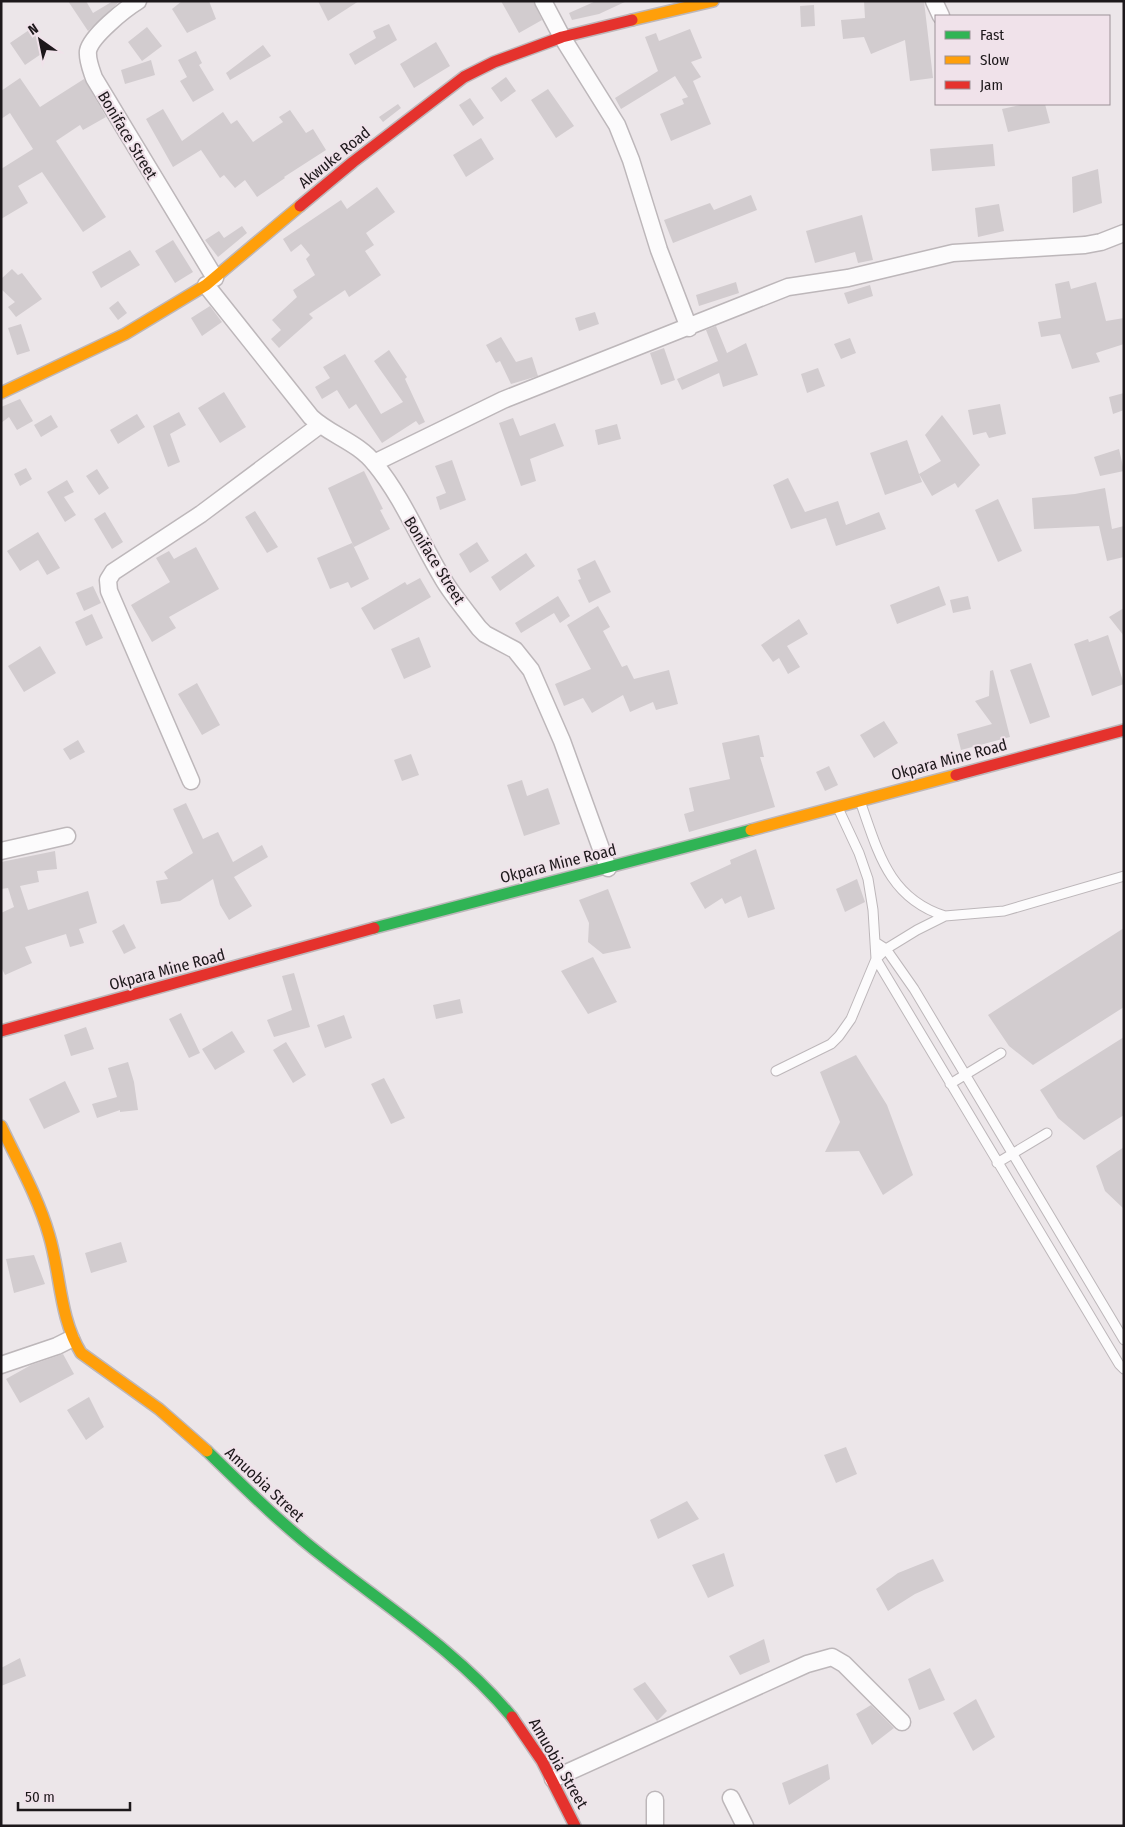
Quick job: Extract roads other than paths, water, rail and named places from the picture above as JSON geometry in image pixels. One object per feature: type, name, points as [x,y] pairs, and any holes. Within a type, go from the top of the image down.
[{"type":"street","name":"Boniface Street","points":[[138,1],[99,33],[88,49],[88,62],[94,78],[211,282],[265,362],[320,426],[362,451],[374,463],[393,490],[444,580],[479,628],[515,650],[531,670],[562,741],[608,868]]},
{"type":"street","points":[[543,1],[562,37],[617,125],[631,160],[659,250],[689,328]]},
{"type":"street","name":"Akwuke Road","points":[[1,393],[125,334],[211,282],[353,162],[464,77],[494,62],[562,37],[714,1]]},
{"type":"street","points":[[934,1],[941,15]]},
{"type":"street","points":[[374,463],[503,400],[788,288],[848,278],[953,254],[1085,245],[1101,242],[1124,233]]},
{"type":"street","points":[[191,781],[108,591],[108,580],[113,572],[201,514],[320,426]]},
{"type":"street","name":"Okpara Mine Road","points":[[1,1031],[472,901],[608,868],[860,799],[1124,730]]},
{"type":"street","points":[[1,851],[67,836]]},
{"type":"street","name":"Amuobia Street","points":[[1,1126],[33,1192],[49,1236],[71,1339],[81,1353],[183,1429],[298,1537],[410,1620],[458,1660],[492,1693],[518,1724],[553,1779],[575,1826]]},
{"type":"street","points":[[1,1365],[57,1346],[71,1339]]},
{"type":"street","points":[[553,1779],[807,1664],[832,1657],[844,1664],[902,1722]]},
{"type":"street","points":[[731,1798],[745,1826]]},
{"type":"street","points":[[655,1800],[655,1826]]},
{"type":"lane","points":[[860,799],[880,856],[898,887],[930,911],[945,916],[1004,911],[1124,876]]},
{"type":"lane","points":[[837,806],[859,853],[868,879],[873,910],[876,959],[1037,1230],[1119,1364],[1124,1368]]},
{"type":"lane","points":[[776,1071],[831,1044],[839,1036],[850,1019],[876,959],[886,949],[945,916]]},
{"type":"lane","points":[[875,942],[886,949],[914,989],[1124,1340]]},
{"type":"lane","points":[[950,1084],[1001,1053]]},
{"type":"lane","points":[[997,1163],[1047,1133]]},
{"type":"lane","points":[[1037,1230],[1051,1220]]},
{"type":"lane","points":[[1091,1317],[1104,1309]]}]
